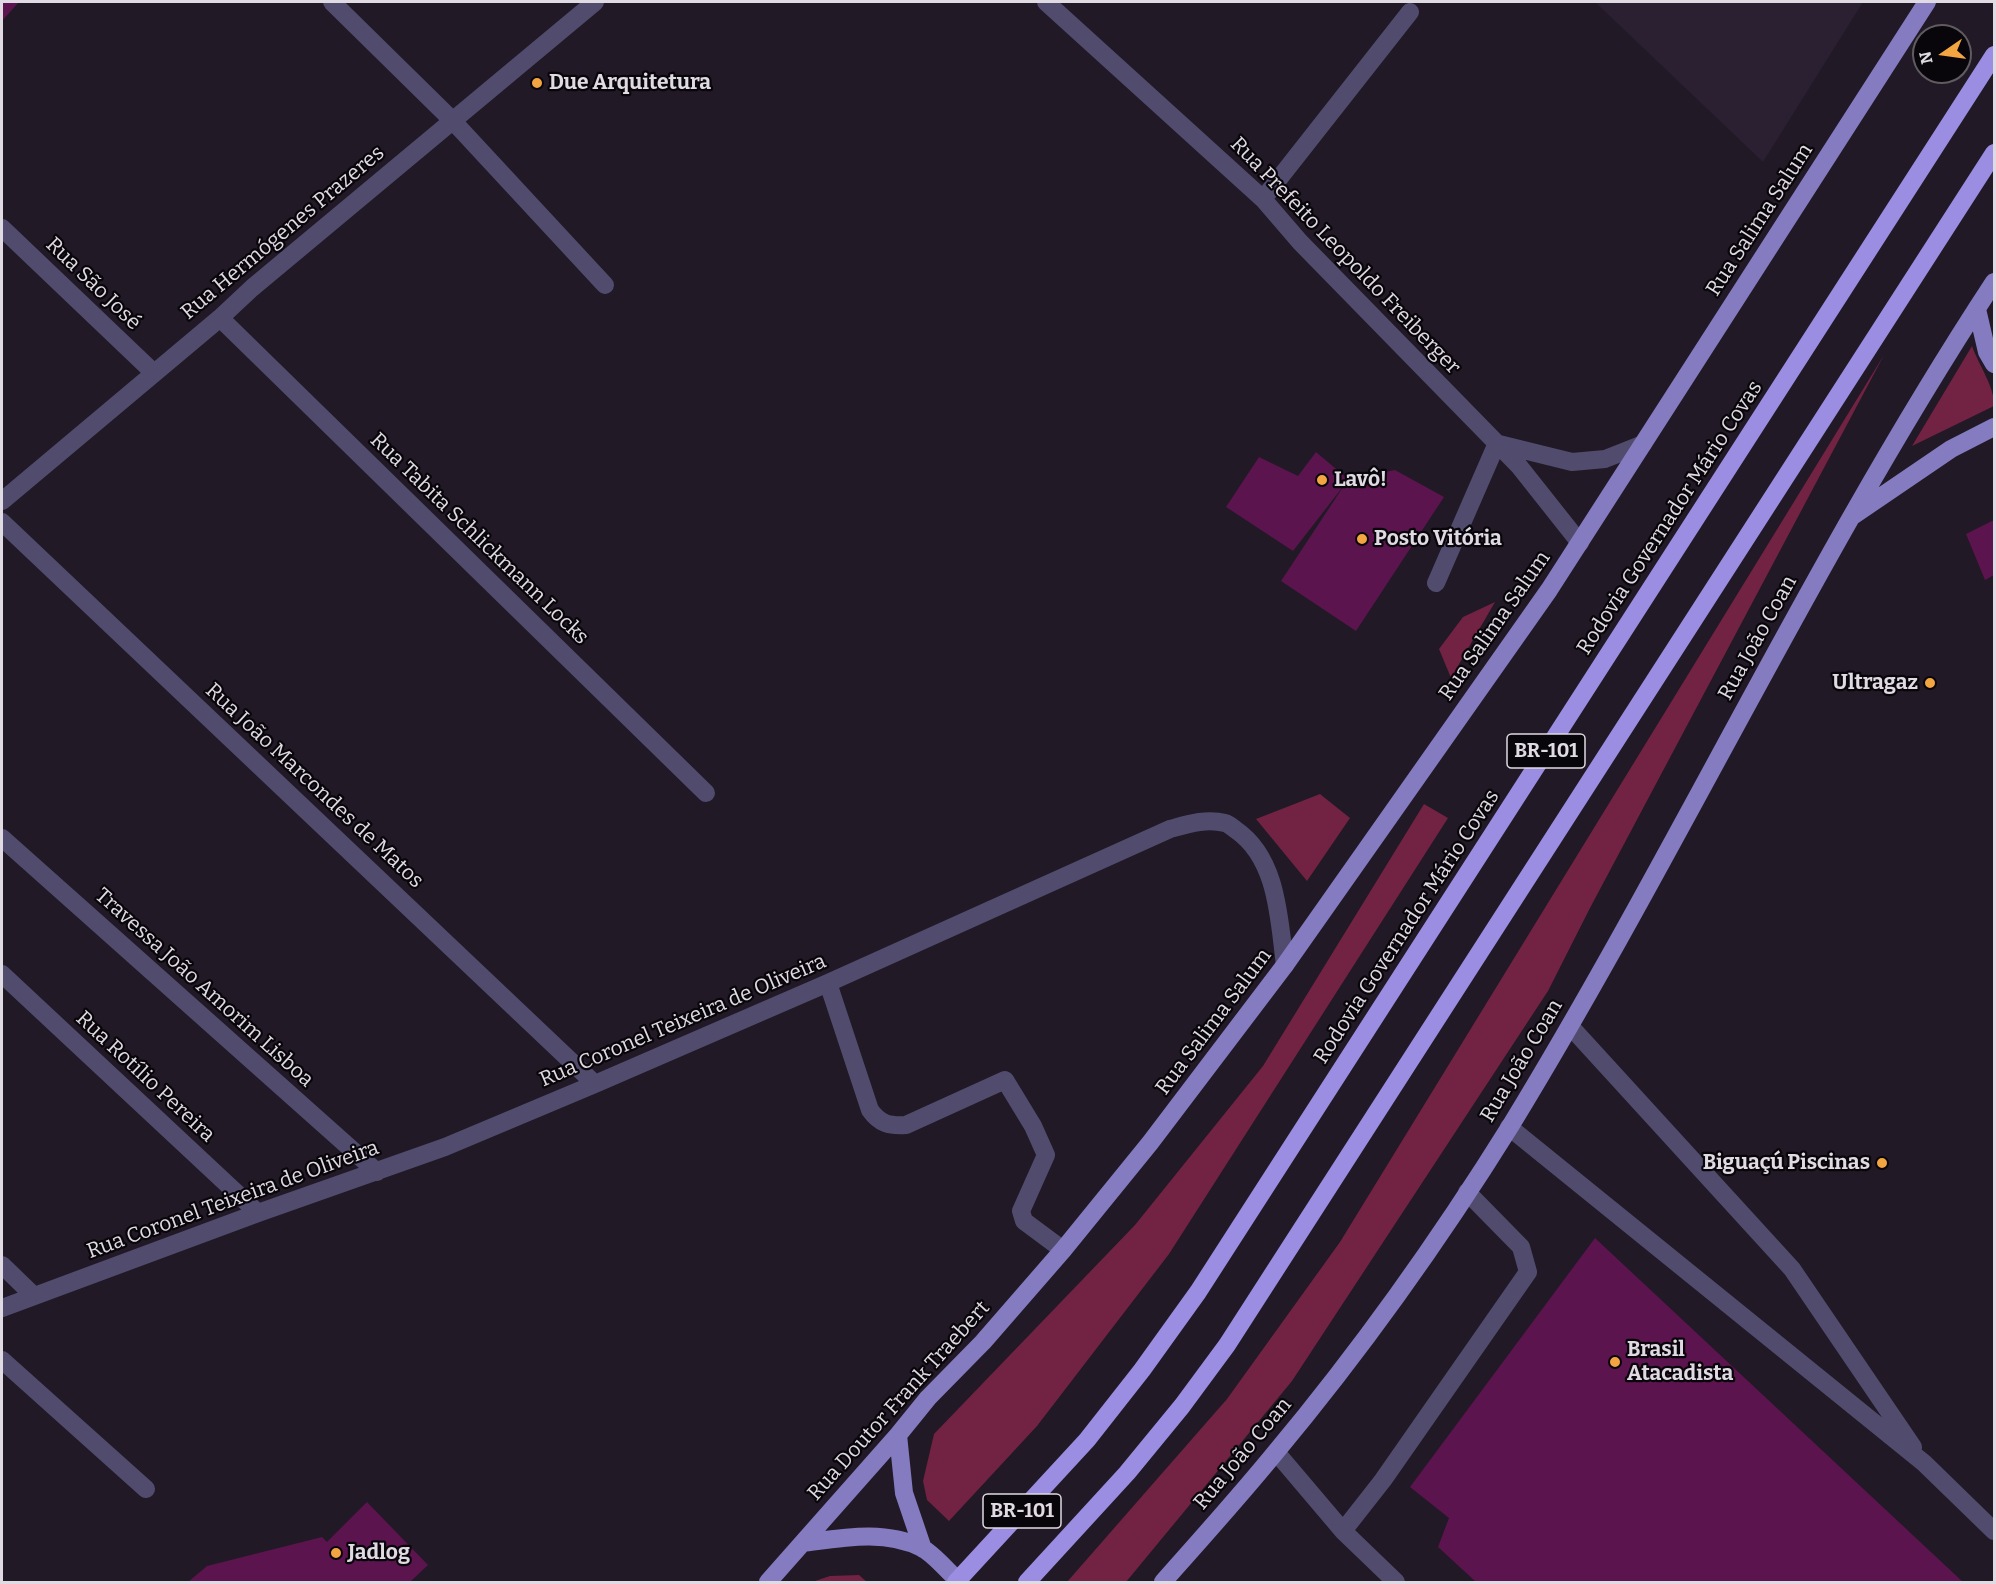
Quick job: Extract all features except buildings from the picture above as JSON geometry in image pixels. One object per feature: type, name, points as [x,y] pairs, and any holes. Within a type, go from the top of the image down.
[{"type":"highway","name":"Rodovia Governador Mário Covas","points":[[958,1582],[1087,1440],[1142,1370],[1205,1282],[1995,56]]},
{"type":"highway","name":"BR-101","points":[[1027,1582],[1127,1473],[1182,1406],[1227,1345],[1995,153]]},
{"type":"main road","name":"Rua Salima Salum","points":[[1063,1250],[1150,1143],[1285,965],[1549,590],[1927,2]]},
{"type":"main road","name":"Rua João Coan","points":[[1163,1582],[1276,1452],[1351,1359],[1467,1192],[1509,1127],[1570,1026],[1850,517],[1995,282]]},
{"type":"main road","points":[[1977,309],[1988,352],[1995,364]]},
{"type":"main road","points":[[1850,517],[1951,449],[1995,427]]},
{"type":"main road","name":"Rua Doutor Frank Traebert","points":[[768,1582],[898,1435],[927,1398],[983,1342],[1063,1250]]},
{"type":"main road","points":[[898,1435],[904,1493],[923,1549]]},
{"type":"main road","points":[[803,1543],[864,1536],[904,1542],[923,1549],[958,1582]]},
{"type":"street","points":[[332,2],[452,120],[605,285]]},
{"type":"street","name":"Rua Hermógenes Prazeres","points":[[2,501],[220,318],[252,288],[596,2]]},
{"type":"street","name":"Rua Prefeito Leopoldo Freiberger","points":[[1046,2],[1263,199],[1300,242],[1519,466],[1580,543]]},
{"type":"street","points":[[1263,199],[1410,12]]},
{"type":"street","name":"Rua São José","points":[[2,228],[153,372]]},
{"type":"street","name":"Rua Tabita Schlickmann Locks","points":[[220,318],[706,793]]},
{"type":"street","points":[[1436,583],[1497,443],[1572,462],[1605,459],[1643,444]]},
{"type":"street","name":"Rua João Marcondes de Matos","points":[[2,522],[595,1084]]},
{"type":"street","name":"Rua Coronel Teixeira de Oliveira","points":[[2,1308],[445,1146],[828,983],[1170,829],[1198,821],[1226,823],[1248,838],[1264,862],[1279,916],[1285,965]]},
{"type":"street","name":"Travessa João Amorim Lisboa","points":[[2,838],[377,1172]]},
{"type":"street","name":"Rua Rotílio Pereira","points":[[2,974],[258,1213]]},
{"type":"street","points":[[828,983],[870,1110],[877,1120],[892,1126],[906,1125],[1005,1080],[1033,1126],[1046,1155],[1021,1211],[1024,1221],[1063,1250]]},
{"type":"street","points":[[1570,1026],[1792,1269],[1924,1463]]},
{"type":"street","points":[[1509,1127],[1924,1463],[1995,1531]]},
{"type":"street","points":[[1343,1531],[1383,1480],[1528,1272],[1521,1247],[1467,1192]]},
{"type":"street","points":[[2,1265],[34,1296]]},
{"type":"street","points":[[2,1360],[146,1489]]},
{"type":"street","points":[[1276,1452],[1343,1531],[1396,1582]]},
{"type":"shaded area","points":[[1595,2],[1863,2],[1763,162]]},
{"type":"shaded area","points":[[1972,346],[1992,391],[1994,406],[1912,446]]},
{"type":"shaded area","points":[[1884,355],[1548,991],[1292,1381],[1126,1582],[1067,1582],[1227,1399],[1340,1242]]},
{"type":"shaded area","points":[[1495,602],[1451,678],[1439,649],[1463,617]]},
{"type":"shaded area","points":[[1320,794],[1350,818],[1307,881],[1256,819]]},
{"type":"shaded area","points":[[1424,804],[1448,818],[1169,1254],[1037,1426],[949,1521],[927,1500],[923,1481],[934,1434],[1135,1225],[1263,1066]]},
{"type":"shaded area","points":[[859,1575],[867,1582],[812,1582],[830,1576]]},
{"type":"place","name":"Due Arquitetura","points":[[537,83]]},
{"type":"place","name":"Lavô!","points":[[1322,480]]},
{"type":"place","name":"Posto Vitória","points":[[1362,539]]},
{"type":"place","name":"Ultragaz","points":[[1930,683]]},
{"type":"place","name":"Biguaçú Piscinas","points":[[1882,1163]]},
{"type":"place","name":"Brasil Atacadista","points":[[1615,1362]]},
{"type":"place","name":"Jadlog","points":[[336,1553]]}]
